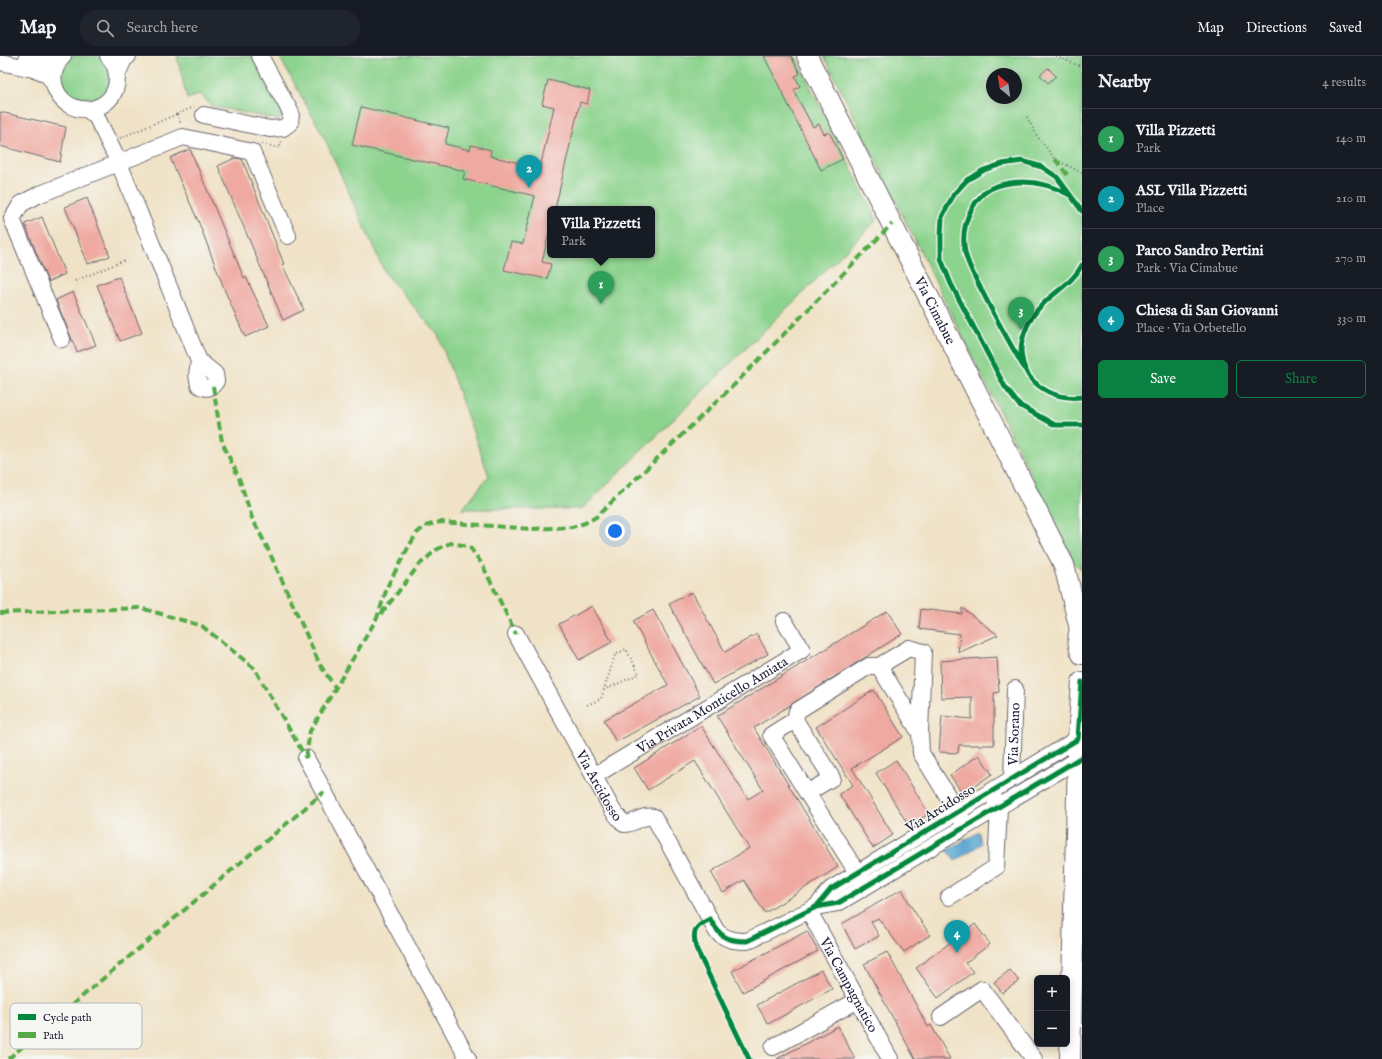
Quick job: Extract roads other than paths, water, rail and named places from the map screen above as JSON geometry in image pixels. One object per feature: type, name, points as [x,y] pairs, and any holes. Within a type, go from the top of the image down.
[{"type":"main road","name":"Via Cimabue","points":[[808,56],[1064,565],[1081,627],[1078,641],[1082,654]]},
{"type":"main road","name":"Via Cimabue","points":[[1064,565],[1082,582]]},
{"type":"main road","points":[[1070,1059],[1082,682]]},
{"type":"street","points":[[29,56],[60,58],[54,72],[54,83],[57,92],[66,103],[79,109],[88,110],[96,108],[108,100],[116,88],[117,75],[115,67],[108,56]]},
{"type":"street","points":[[117,75],[124,59],[128,56]]},
{"type":"street","points":[[204,115],[270,129],[283,128],[290,123],[292,112],[260,56]]},
{"type":"street","points":[[0,62],[38,70],[46,74],[54,83]]},
{"type":"street","points":[[108,100],[107,111],[115,140],[119,163]]},
{"type":"street","points":[[88,110],[96,116],[119,163],[199,361]]},
{"type":"street","points":[[62,339],[12,219],[21,204],[38,196],[183,136],[252,152],[288,236]]},
{"type":"street","name":"Via Privata Monticello Amiata","points":[[594,776],[802,650],[784,621]]},
{"type":"street","name":"Via Arcidosso","points":[[516,634],[613,812],[624,824],[629,824],[645,817],[654,817],[718,932],[727,939],[748,941],[812,909],[838,903],[862,880],[957,811],[1012,778],[1080,748]]},
{"type":"street","points":[[807,793],[832,778],[795,720],[797,711],[869,666],[879,666],[909,648],[923,652],[920,733],[921,753],[966,826]]},
{"type":"street","points":[[879,666],[920,733]]},
{"type":"street","name":"Via Sorano","points":[[1012,778],[1015,689]]},
{"type":"street","points":[[795,720],[771,735],[862,880]]},
{"type":"street","name":"Via Arcidosso","points":[[862,880],[966,826],[999,807],[1080,748]]},
{"type":"street","points":[[306,758],[468,1059]]},
{"type":"street","points":[[949,897],[996,867],[999,807],[990,792]]},
{"type":"street","name":"Via Campagnatico","points":[[812,909],[890,1059]]},
{"type":"street","points":[[940,1017],[982,989],[1034,1059]]},
{"type":"street","points":[[773,1047],[858,1000]]},
{"type":"water","points":[[979,832],[981,844],[955,861],[947,850]]},
{"type":"place","name":"ASL Villa Pizzetti","points":[[529,188]]},
{"type":"place","name":"Villa Pizzetti","points":[[601,304]]},
{"type":"place","name":"Parco Sandro Pertini","points":[[1021,330]]},
{"type":"place","name":"Chiesa di San Giovanni","points":[[957,953]]}]
